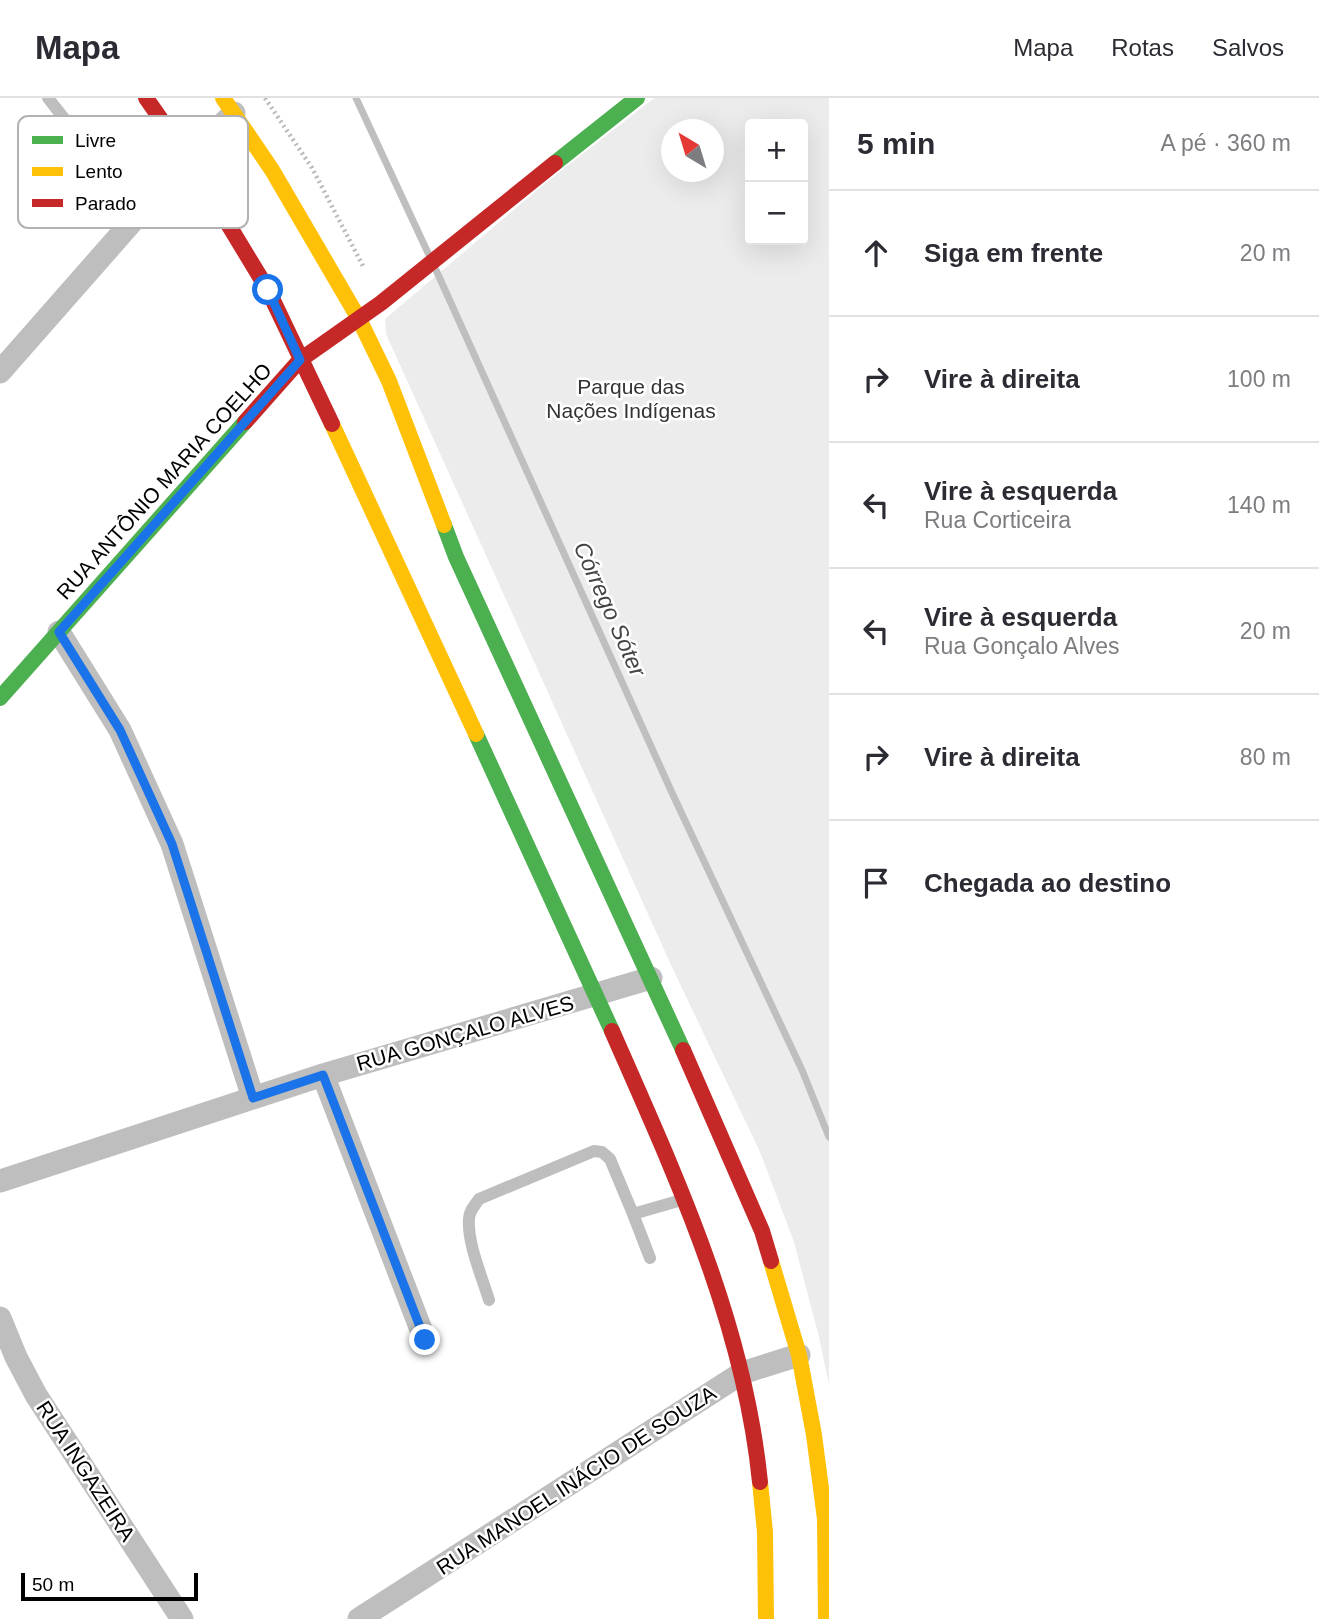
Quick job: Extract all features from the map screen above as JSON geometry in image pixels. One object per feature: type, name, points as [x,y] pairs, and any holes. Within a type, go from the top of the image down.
[{"type":"main road","points":[[146,98],[159,116]]},
{"type":"main road","name":"RUA ANTÔNIO MARIA COELHO","points":[[0,698],[300,360],[359,320],[637,98]]},
{"type":"main road","points":[[248,135],[272,170],[359,320],[389,381],[456,557],[651,978],[762,1231],[799,1355],[814,1435],[825,1519],[826,1619]]},
{"type":"main road","points":[[230,228],[268,290],[325,408],[596,994],[685,1198],[716,1280],[742,1373],[757,1450],[765,1532],[765,1619]]},
{"type":"street","points":[[0,372],[127,228]]},
{"type":"street","points":[[59,632],[120,730],[172,844],[253,1098]]},
{"type":"street","name":"RUA GONÇALO ALVES","points":[[0,1181],[323,1075],[651,978]]},
{"type":"street","points":[[323,1075],[425,1340]]},
{"type":"street","name":"RUA INGAZEIRA","points":[[0,1318],[36,1395],[182,1619]]},
{"type":"street","name":"RUA MANOEL INÁCIO DE SOUZA","points":[[359,1619],[742,1373],[799,1355]]},
{"type":"lane","points":[[48,98],[62,116]]},
{"type":"lane","points":[[489,1300],[470,1227],[471,1210],[479,1199],[594,1151],[602,1152],[610,1158],[650,1258]]},
{"type":"lane","points":[[633,1214],[685,1198]]},
{"type":"path","points":[[265,98],[312,168],[365,269]]},
{"type":"green space","name":"Parque das Nações Indígenas","points":[[654,98],[829,98],[829,1385],[794,1242],[760,1152],[671,965],[386,334],[385,319],[543,185]]},
{"type":"waterway","name":"Córrego Sóter","points":[[356,98],[428,253]]},
{"type":"waterway","name":"Córrego Sóter","points":[[436,270],[673,795],[802,1070],[829,1137]]},
{"type":"traffic: fast","points":[[555,163],[637,98]]},
{"type":"traffic: fast","points":[[0,698],[245,422]]},
{"type":"traffic: fast","points":[[444,525],[456,557],[683,1050]]},
{"type":"traffic: fast","points":[[476,734],[612,1031]]},
{"type":"traffic: slow","points":[[223,98],[235,116]]},
{"type":"traffic: slow","points":[[248,135],[272,170],[359,319],[389,381],[444,525]]},
{"type":"traffic: slow","points":[[332,424],[476,734]]},
{"type":"traffic: slow","points":[[771,1261],[799,1355],[814,1435],[825,1519],[826,1619]]},
{"type":"traffic: slow","points":[[760,1482],[765,1532],[766,1619]]},
{"type":"traffic: jam","points":[[146,98],[159,116]]},
{"type":"traffic: jam","points":[[245,422],[300,360],[381,303],[555,163]]},
{"type":"traffic: jam","points":[[230,228],[268,290],[332,424]]},
{"type":"traffic: jam","points":[[612,1031],[683,1196],[723,1307],[752,1423],[760,1482]]},
{"type":"traffic: jam","points":[[683,1050],[762,1231],[771,1261]]},
{"type":"route","points":[[268,290],[300,360],[59,632],[120,730],[172,844],[253,1098],[323,1075],[425,1340]]}]
